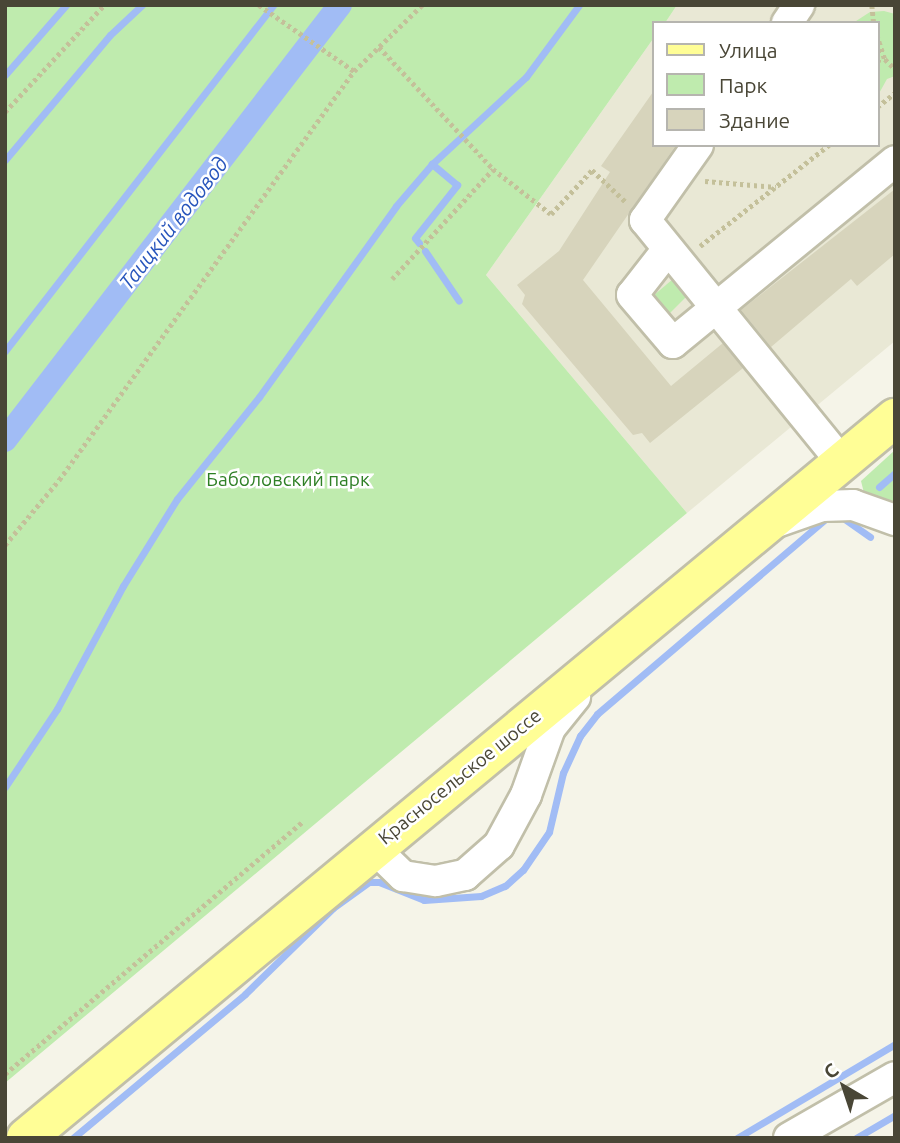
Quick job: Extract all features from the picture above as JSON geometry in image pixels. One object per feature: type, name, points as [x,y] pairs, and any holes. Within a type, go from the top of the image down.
[{"type":"main road","name":"Красносельское шоссе","points":[[26,1138],[373,847],[895,418]]},
{"type":"street","points":[[788,21],[799,5]]},
{"type":"street","points":[[697,147],[645,220],[842,462]]},
{"type":"street","points":[[674,256],[632,295],[673,343],[895,161]]},
{"type":"street","points":[[762,528],[822,506],[853,505],[895,520]]},
{"type":"street","points":[[373,847],[403,876],[436,881],[465,875],[485,860],[499,845],[526,795],[550,728],[606,658]]},
{"type":"street","points":[[789,1138],[895,1077]]},
{"type":"path","points":[[5,112],[104,5]]},
{"type":"path","points":[[5,545],[59,480],[354,71],[422,5]]},
{"type":"path","points":[[260,6],[354,71]]},
{"type":"path","points":[[879,41],[885,59],[895,69]]},
{"type":"path","points":[[379,47],[453,123],[493,169],[551,214],[592,170],[645,220]]},
{"type":"path","points":[[879,60],[885,59]]},
{"type":"path","points":[[879,105],[895,93]]},
{"type":"path","points":[[674,256],[777,187],[827,147]]},
{"type":"path","points":[[393,279],[493,169]]},
{"type":"path","points":[[674,178],[777,187]]},
{"type":"path","points":[[5,1074],[303,821]]},
{"type":"shaded area","points":[[677,5],[895,5],[895,341],[687,513],[486,275],[652,40],[652,147],[879,147],[879,21],[666,21]]},
{"type":"green space","name":"Баболовский парк","points":[[5,5],[677,5],[666,21],[652,21],[652,40],[486,275],[687,513],[5,1083]]},
{"type":"green space","points":[[884,11],[895,14],[895,76],[887,79],[879,93],[879,21],[856,21],[870,12]]},
{"type":"green space","points":[[673,279],[681,279],[689,294],[663,320],[647,301]]},
{"type":"green space","points":[[895,450],[895,506],[864,493],[861,481]]},
{"type":"building","points":[[652,93],[652,147],[675,147],[583,280],[671,386],[723,343],[743,368],[650,443],[642,433],[633,435],[522,304],[525,295],[517,285],[559,251],[610,172],[601,166]]},
{"type":"building","points":[[895,189],[895,254],[857,286],[851,279],[771,347],[741,310]]},
{"type":"waterway","points":[[5,75],[66,5]]},
{"type":"waterway","points":[[5,160],[110,35],[142,5]]},
{"type":"waterway","points":[[5,351],[273,5]]},
{"type":"waterway","name":"Таицкий водовод","points":[[5,440],[340,5]]},
{"type":"waterway","points":[[5,787],[57,709],[123,586],[177,499],[259,397],[396,206],[432,164],[526,77],[579,5]]},
{"type":"waterway","points":[[419,243],[415,238],[457,185],[432,164]]},
{"type":"waterway","points":[[425,251],[459,301]]},
{"type":"waterway","points":[[879,487],[895,473]]},
{"type":"waterway","points":[[73,1138],[245,994],[333,908],[369,882],[379,882],[424,900],[481,896],[505,886],[523,870],[549,832],[563,773],[580,736],[597,714],[828,517]]},
{"type":"waterway","points":[[843,518],[870,537]]},
{"type":"waterway","points":[[737,1138],[895,1044]]},
{"type":"waterway","points":[[856,1138],[895,1115]]}]
